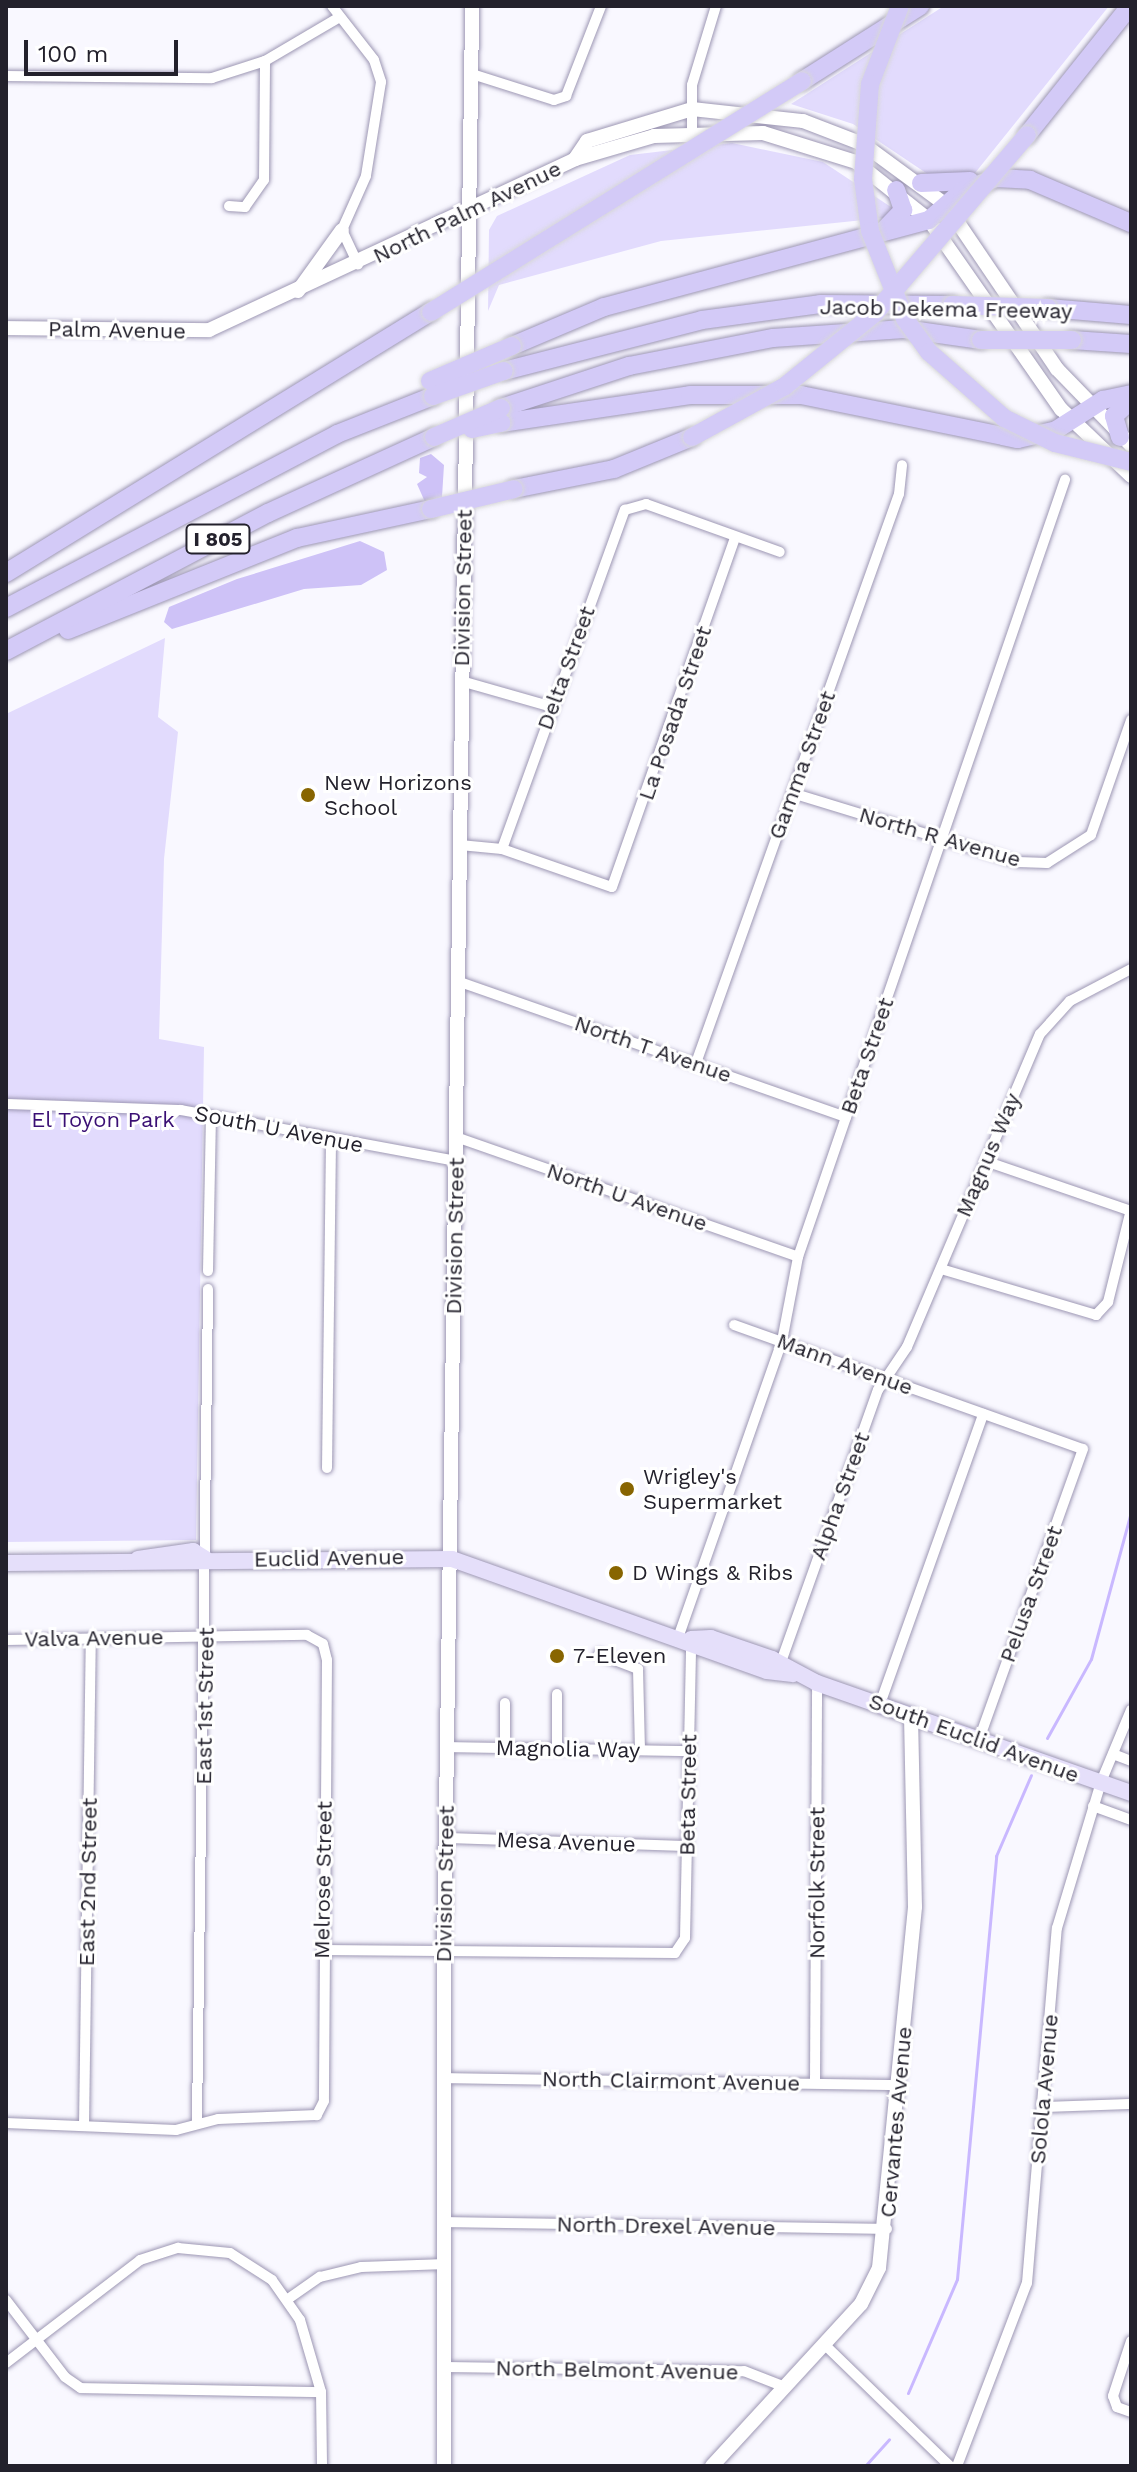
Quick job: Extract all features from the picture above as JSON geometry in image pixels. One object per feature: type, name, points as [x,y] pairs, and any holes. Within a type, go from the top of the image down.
[{"type":"highway","points":[[900,6],[870,84],[863,179],[870,231],[905,319],[940,362],[1004,418],[1055,443],[1131,462]]},
{"type":"highway","points":[[6,573],[920,6]]},
{"type":"highway","points":[[6,653],[297,538],[614,469],[692,437],[785,386],[875,313],[1027,135],[1130,6]]},
{"type":"highway","points":[[431,389],[512,346],[604,307],[929,220],[946,205],[996,178]]},
{"type":"highway","points":[[921,183],[950,187],[996,178],[1030,180],[1131,223]]},
{"type":"highway","points":[[880,233],[903,210],[896,190]]},
{"type":"highway","name":"Jacob Dekema Freeway","points":[[6,608],[337,434],[431,389],[702,320],[820,304],[1048,308],[1131,315]]},
{"type":"highway","name":"Jacob Dekema Freeway","points":[[501,415],[629,366],[773,338],[904,329],[981,340],[1072,340],[1131,344]]},
{"type":"highway","points":[[501,415],[690,395],[801,395],[1006,439],[1072,422],[1090,409],[1131,397]]},
{"type":"highway","points":[[1126,441],[1114,416],[1131,397]]},
{"type":"highway","name":"I 805","points":[[6,653],[268,513],[434,437],[501,415]]},
{"type":"main road","name":"Division Street","points":[[444,2466],[444,1950],[472,6]]},
{"type":"main road","name":"North Palm Avenue","points":[[575,159],[587,141],[692,109],[803,121],[863,144],[921,183],[946,205],[1090,409],[1126,441]]},
{"type":"main road","name":"North Palm Avenue","points":[[358,265],[575,159],[692,131],[763,133],[856,162],[896,190],[929,220],[1072,422],[1131,476]]},
{"type":"main road","points":[[296,294],[342,230]]},
{"type":"main road","name":"Palm Avenue","points":[[6,328],[209,330],[358,265]]},
{"type":"main road","name":"Euclid Avenue","points":[[6,1563],[132,1561],[185,1551],[206,1559],[452,1559],[685,1637]]},
{"type":"main road","name":"South Euclid Avenue","points":[[685,1637],[767,1671],[787,1668],[817,1683],[1131,1793]]},
{"type":"main road","name":"Cervantes Avenue","points":[[712,2466],[825,2345],[871,2289],[887,2229],[915,1907],[911,1714]]},
{"type":"street","points":[[332,6],[338,18],[374,60],[381,82],[366,176],[342,230],[358,265]]},
{"type":"street","points":[[472,74],[550,99],[566,96],[573,86],[601,6]]},
{"type":"street","points":[[692,131],[698,58],[716,6]]},
{"type":"street","points":[[6,76],[191,79],[265,61],[338,18]]},
{"type":"street","points":[[229,206],[245,207],[264,180],[265,61]]},
{"type":"street","name":"Gamma Street","points":[[696,1063],[899,494],[902,465]]},
{"type":"street","name":"Beta Street","points":[[444,1950],[680,1949],[689,1751],[685,1637],[782,1341],[798,1257],[1065,480]]},
{"type":"street","name":"Delta Street","points":[[502,849],[619,520],[634,504],[646,504],[735,537]]},
{"type":"street","points":[[735,537],[780,552]]},
{"type":"street","name":"La Posada Street","points":[[502,849],[612,887],[735,537]]},
{"type":"street","points":[[461,681],[552,707]]},
{"type":"street","name":"North R Avenue","points":[[792,793],[945,836],[1018,862],[1047,863],[1081,846],[1105,801],[1131,720]]},
{"type":"street","points":[[460,845],[502,849]]},
{"type":"street","name":"Magnus Way","points":[[888,1379],[941,1269],[1040,1034],[1070,1001],[1131,969]]},
{"type":"street","name":"North T Avenue","points":[[460,982],[846,1117]]},
{"type":"street","name":"South U Avenue","points":[[6,1104],[167,1109],[455,1161]]},
{"type":"street","points":[[208,1271],[211,1118]]},
{"type":"street","name":"North U Avenue","points":[[456,1137],[798,1257]]},
{"type":"street","points":[[327,1468],[331,1139]]},
{"type":"street","points":[[941,1269],[1074,1313],[1100,1311],[1131,1210],[985,1161]]},
{"type":"street","name":"East 1st Street","points":[[197,2122],[207,1636],[208,1289]]},
{"type":"street","name":"Mann Avenue","points":[[734,1325],[1083,1449]]},
{"type":"street","name":"Alpha Street","points":[[787,1668],[888,1379]]},
{"type":"street","points":[[880,1704],[983,1414]]},
{"type":"street","name":"Pelusa Street","points":[[979,1739],[1083,1449]]},
{"type":"street","name":"Valva Avenue","points":[[6,1640],[307,1635],[323,1644]]},
{"type":"street","name":"East 2nd Street","points":[[84,2126],[91,1638]]},
{"type":"street","name":"Melrose Street","points":[[197,2122],[317,2115],[324,2101],[323,1644]]},
{"type":"street","points":[[599,1654],[638,1669],[640,1750]]},
{"type":"street","name":"Norfolk Street","points":[[815,2083],[817,1683]]},
{"type":"street","points":[[557,1694],[557,1749]]},
{"type":"street","points":[[505,1703],[505,1748]]},
{"type":"street","name":"Solola Avenue","points":[[957,2466],[1027,2283],[1057,1928],[1101,1782],[1131,1710]]},
{"type":"street","name":"Magnolia Way","points":[[448,1747],[689,1751]]},
{"type":"street","points":[[1113,1754],[1131,1761]]},
{"type":"street","points":[[1093,1806],[1131,1820]]},
{"type":"street","name":"Mesa Avenue","points":[[446,1838],[687,1846]]},
{"type":"street","points":[[322,1950],[444,1950]]},
{"type":"street","name":"North Clairmont Avenue","points":[[443,2078],[899,2085]]},
{"type":"street","points":[[1043,2107],[1131,2104]]},
{"type":"street","points":[[6,2123],[176,2130],[197,2122]]},
{"type":"street","name":"North Drexel Avenue","points":[[446,2222],[887,2229]]},
{"type":"street","points":[[6,2363],[140,2260],[178,2248],[242,2258],[288,2299],[312,2349],[321,2392],[322,2466]]},
{"type":"street","points":[[288,2299],[320,2277],[361,2267],[446,2264]]},
{"type":"street","points":[[6,2300],[37,2341],[81,2388],[321,2392]]},
{"type":"street","points":[[1131,2341],[1113,2396],[1117,2407],[1131,2412]]},
{"type":"street","points":[[825,2345],[950,2466]]},
{"type":"street","name":"North Belmont Avenue","points":[[445,2367],[744,2371],[785,2387]]},
{"type":"green space","points":[[944,6],[1109,6],[975,173],[935,179],[853,124],[791,104]]},
{"type":"green space","points":[[732,143],[823,162],[894,209],[883,218],[661,241],[499,285],[488,311],[489,230],[497,216],[630,155]]},
{"type":"green space","name":"El Toyon Park","points":[[165,638],[158,717],[178,732],[164,859],[159,1039],[204,1047],[196,1540],[6,1542],[6,714]]},
{"type":"shaded area","points":[[431,454],[444,465],[442,497],[425,502],[417,484],[427,477],[419,473],[420,458]]},
{"type":"shaded area","points":[[360,541],[384,552],[387,570],[361,585],[304,589],[172,629],[164,622],[169,607],[237,579]]},
{"type":"waterway","points":[[1047,1738],[1091,1659],[1131,1512]]},
{"type":"waterway","points":[[908,2393],[957,2279],[996,1856],[1031,1775]]},
{"type":"waterway","points":[[865,2466],[889,2439]]},
{"type":"place","name":"New Horizons School","points":[[308,795]]},
{"type":"place","name":"Wrigley's Supermarket","points":[[627,1489]]},
{"type":"place","name":"D Wings & Ribs","points":[[616,1573]]},
{"type":"place","name":"7-Eleven","points":[[557,1656]]}]
